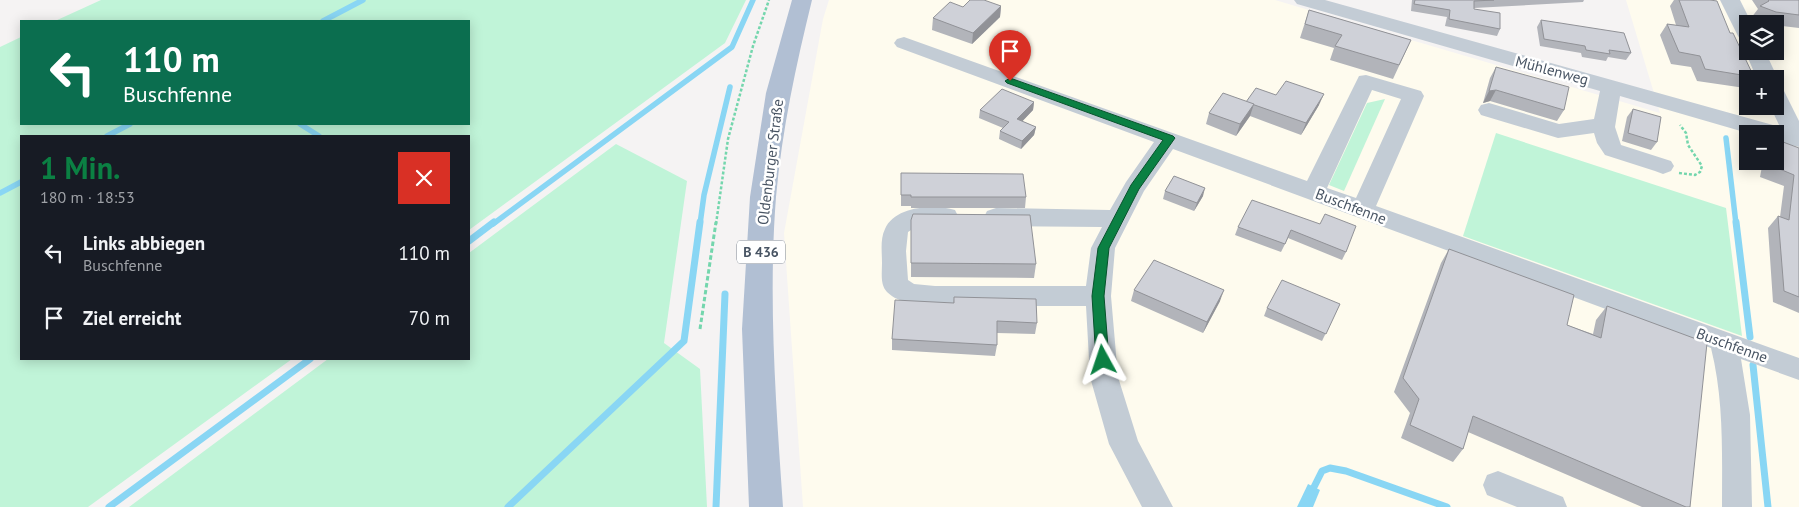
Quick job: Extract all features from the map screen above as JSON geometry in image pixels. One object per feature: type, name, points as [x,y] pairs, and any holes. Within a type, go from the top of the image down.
[{"type":"main road","name":"Oldenburger Straße","points":[[766,507],[757,329],[763,197],[778,93],[802,0]]},
{"type":"street","name":"Mühlenweg","points":[[1304,0],[1366,10],[1612,86],[1798,140]]},
{"type":"street","points":[[1730,0],[1739,18]]},
{"type":"street","name":"Buschfenne","points":[[904,43],[1170,138],[1362,211],[1589,291],[1799,369]]},
{"type":"street","points":[[1313,192],[1366,81],[1413,96],[1362,211]]},
{"type":"street","points":[[1612,86],[1602,126],[1613,150],[1663,166]]},
{"type":"street","points":[[1489,110],[1558,131],[1585,125],[1602,126]]},
{"type":"street","points":[[1784,112],[1798,140]]},
{"type":"street","points":[[1158,507],[1124,444],[1104,377],[1098,296],[1103,248],[1134,188],[1170,138]]},
{"type":"street","points":[[1098,296],[916,295],[901,290],[895,284],[895,230],[902,221],[928,216],[1118,219]]},
{"type":"street","points":[[1723,342],[1730,369],[1736,415],[1737,507]]},
{"type":"street","points":[[1498,485],[1552,507]]},
{"type":"path","points":[[700,329],[728,140],[753,46],[769,0]]},
{"type":"path","points":[[1663,166],[1686,175],[1695,175],[1700,172],[1702,166],[1688,145],[1683,126],[1677,123]]},
{"type":"shaded area","points":[[829,0],[1275,0],[1660,113],[1626,0],[1799,0],[1799,507],[803,507],[784,233],[823,19]]},
{"type":"green space","points":[[101,0],[746,0],[725,43],[470,229],[470,135],[20,135],[20,360],[291,360],[88,507],[0,507],[0,47],[20,37],[20,125],[470,125],[470,20],[57,20]]},
{"type":"green space","points":[[1385,99],[1344,191],[1329,185],[1367,103]]},
{"type":"green space","points":[[1496,133],[1726,208],[1742,336],[1463,236]]},
{"type":"green space","points":[[616,144],[687,181],[664,343],[700,369],[707,507],[129,507],[327,360],[470,360],[470,252]]},
{"type":"water","points":[[1308,484],[1320,490],[1313,507],[1297,507]]},
{"type":"building","points":[[970,0],[984,0],[1001,6],[973,33],[933,18],[950,2],[963,7]]},
{"type":"building","points":[[1415,0],[1494,0],[1474,1],[1474,9],[1500,13],[1500,29],[1449,19],[1450,10],[1414,4]]},
{"type":"building","points":[[1679,0],[1717,1],[1730,33],[1733,33],[1739,46],[1739,60],[1746,60],[1751,70],[1739,70],[1739,75],[1705,69],[1700,56],[1679,52],[1667,24],[1689,27]]},
{"type":"building","points":[[1768,0],[1799,0],[1799,15],[1776,12],[1760,6]]},
{"type":"building","points":[[1309,10],[1411,40],[1399,65],[1335,46],[1342,35],[1305,24]]},
{"type":"building","points":[[1541,20],[1624,33],[1631,53],[1609,50],[1610,54],[1586,50],[1585,46],[1544,39]]},
{"type":"building","points":[[1496,67],[1569,87],[1564,110],[1496,90],[1489,91]]},
{"type":"building","points":[[1286,81],[1324,94],[1306,123],[1246,102],[1256,88],[1276,95]]},
{"type":"building","points":[[1002,89],[1034,102],[1017,119],[1036,127],[1022,141],[1000,131],[1009,122],[980,110]]},
{"type":"building","points":[[1223,93],[1254,104],[1240,124],[1209,113]]},
{"type":"building","points":[[1633,109],[1661,117],[1657,142],[1628,133]]},
{"type":"building","points":[[1784,142],[1799,148],[1799,297],[1784,291],[1778,216],[1789,220],[1794,175],[1782,170],[1784,170]]},
{"type":"building","points":[[901,173],[1023,174],[1026,197],[911,197],[911,195],[901,195]]},
{"type":"building","points":[[1174,176],[1205,188],[1197,203],[1165,191]]},
{"type":"building","points":[[1252,200],[1320,224],[1325,214],[1356,226],[1346,252],[1291,230],[1285,244],[1238,227]]},
{"type":"building","points":[[913,214],[1030,215],[1036,264],[911,263],[911,220]]},
{"type":"building","points":[[1449,249],[1574,295],[1567,325],[1601,338],[1607,306],[1707,343],[1690,507],[1686,507],[1473,416],[1463,449],[1410,425],[1419,399],[1403,378]]},
{"type":"building","points":[[1154,260],[1224,290],[1207,322],[1134,290]]},
{"type":"building","points":[[1282,280],[1340,304],[1326,334],[1267,308]]},
{"type":"building","points":[[954,297],[1036,299],[1037,323],[997,321],[997,345],[892,339],[895,300],[954,303]]},
{"type":"waterway","points":[[325,20],[363,0]]},
{"type":"waterway","points":[[493,224],[732,47],[753,0]]},
{"type":"waterway","points":[[700,224],[704,195],[730,87]]},
{"type":"waterway","points":[[109,135],[128,125]]},
{"type":"waterway","points":[[302,125],[317,135]]},
{"type":"waterway","points":[[1726,138],[1736,224]]},
{"type":"waterway","points":[[0,193],[20,183]]},
{"type":"waterway","points":[[470,240],[494,222]]},
{"type":"waterway","points":[[508,507],[684,341],[700,222]]},
{"type":"waterway","points":[[1736,222],[1750,337]]},
{"type":"waterway","points":[[716,507],[725,294]]},
{"type":"waterway","points":[[109,507],[309,360]]},
{"type":"waterway","points":[[1753,365],[1768,507]]},
{"type":"waterway","points":[[1314,487],[1322,471],[1330,468],[1346,471],[1447,507]]},
{"type":"route","points":[[1010,81],[1170,138],[1134,188],[1103,248],[1098,308],[1103,360]]}]
